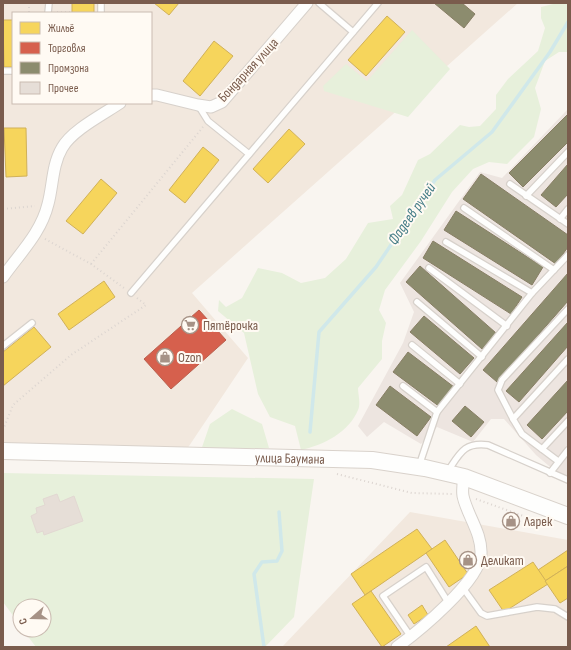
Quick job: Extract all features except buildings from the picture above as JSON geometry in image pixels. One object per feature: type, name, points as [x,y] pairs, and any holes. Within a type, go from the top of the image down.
[{"type":"street","name":"Бондарная улица","points":[[152,95],[211,107],[222,102],[307,3]]},
{"type":"street","points":[[3,276],[36,234],[48,205],[54,170],[62,147],[77,132],[119,104]]},
{"type":"street","name":"улица Баумана","points":[[3,451],[372,460],[418,467],[464,477],[568,516]]},
{"type":"street","points":[[397,647],[411,637],[463,588],[477,570],[481,553],[478,535],[463,494],[464,477]]},
{"type":"lane","points":[[48,12],[49,3]]},
{"type":"lane","points":[[319,3],[353,32]]},
{"type":"lane","points":[[131,293],[378,3]]},
{"type":"lane","points":[[198,105],[208,121],[249,154]]},
{"type":"lane","points":[[526,196],[568,152]]},
{"type":"lane","points":[[510,184],[568,224]]},
{"type":"lane","points":[[464,208],[554,270]]},
{"type":"lane","points":[[560,218],[568,209]]},
{"type":"lane","points":[[446,242],[532,293]]},
{"type":"lane","points":[[418,467],[437,412],[532,293],[568,255]]},
{"type":"lane","points":[[429,268],[507,326]]},
{"type":"lane","points":[[417,302],[482,357]]},
{"type":"lane","points":[[558,461],[522,434],[498,390],[502,380],[568,309]]},
{"type":"lane","points":[[3,346],[32,323]]},
{"type":"lane","points":[[412,345],[460,384]]},
{"type":"lane","points":[[513,419],[568,359]]},
{"type":"lane","points":[[403,386],[437,412]]},
{"type":"lane","points":[[542,449],[568,421]]},
{"type":"lane","points":[[447,473],[461,451],[469,446],[479,444],[488,445],[568,480]]},
{"type":"lane","points":[[550,473],[568,450]]},
{"type":"lane","points":[[411,637],[383,596],[426,568],[448,602]]},
{"type":"lane","points":[[463,588],[481,613],[487,616],[537,607],[555,608],[568,617]]},
{"type":"path","points":[[48,12],[72,12]]},
{"type":"path","points":[[91,264],[208,121]]},
{"type":"path","points":[[3,209],[48,205]]},
{"type":"path","points":[[3,430],[13,405],[71,355],[146,305],[91,264],[36,234]]},
{"type":"path","points":[[333,473],[412,493],[463,494],[546,524]]},
{"type":"shaded area","points":[[3,3],[518,3],[192,293],[248,358],[187,449],[3,443]]},
{"type":"shaded area","points":[[568,109],[568,482],[536,455],[504,419],[491,419],[473,442],[437,427],[421,444],[384,422],[367,437],[358,426],[403,343],[414,312],[400,283],[480,172],[502,178]]},
{"type":"shaded area","points":[[410,512],[568,540],[568,647],[282,647]]},
{"type":"green space","points":[[557,3],[568,3],[568,52],[559,52],[545,61],[535,88],[541,109],[534,137],[507,164],[489,162],[473,169],[452,192],[421,241],[385,290],[379,310],[386,323],[382,341],[382,359],[358,388],[359,405],[354,418],[342,431],[327,441],[301,450],[295,426],[270,417],[258,394],[244,333],[218,311],[219,300],[226,307],[242,298],[258,268],[282,273],[301,283],[325,278],[346,259],[368,223],[393,219],[390,206],[402,195],[418,160],[430,154],[460,125],[469,127],[480,126],[496,109],[496,95],[508,79],[538,51],[545,28],[541,18],[541,7]]},
{"type":"green space","points":[[412,30],[450,69],[408,117],[324,91],[323,86],[346,64],[367,81]]},
{"type":"green space","points":[[232,409],[262,424],[269,448],[219,450],[200,453],[210,424]]},
{"type":"green space","points":[[3,473],[314,479],[294,617],[265,647],[36,647],[29,638],[52,638],[52,598],[12,598],[12,614],[3,602]]},
{"type":"waterway","name":"Фадеев ручей","points":[[310,432],[319,332],[376,267],[435,180],[492,132],[550,52],[568,22]]},
{"type":"waterway","name":"Фадеев ручей","points":[[264,647],[254,574],[262,562],[277,561],[282,551],[279,512]]},
{"type":"place","name":"Пятёрочка","points":[[190,325]]},
{"type":"place","name":"Ozon","points":[[165,357]]},
{"type":"place","name":"Ларек","points":[[511,521]]},
{"type":"place","name":"Деликат","points":[[468,560]]}]
